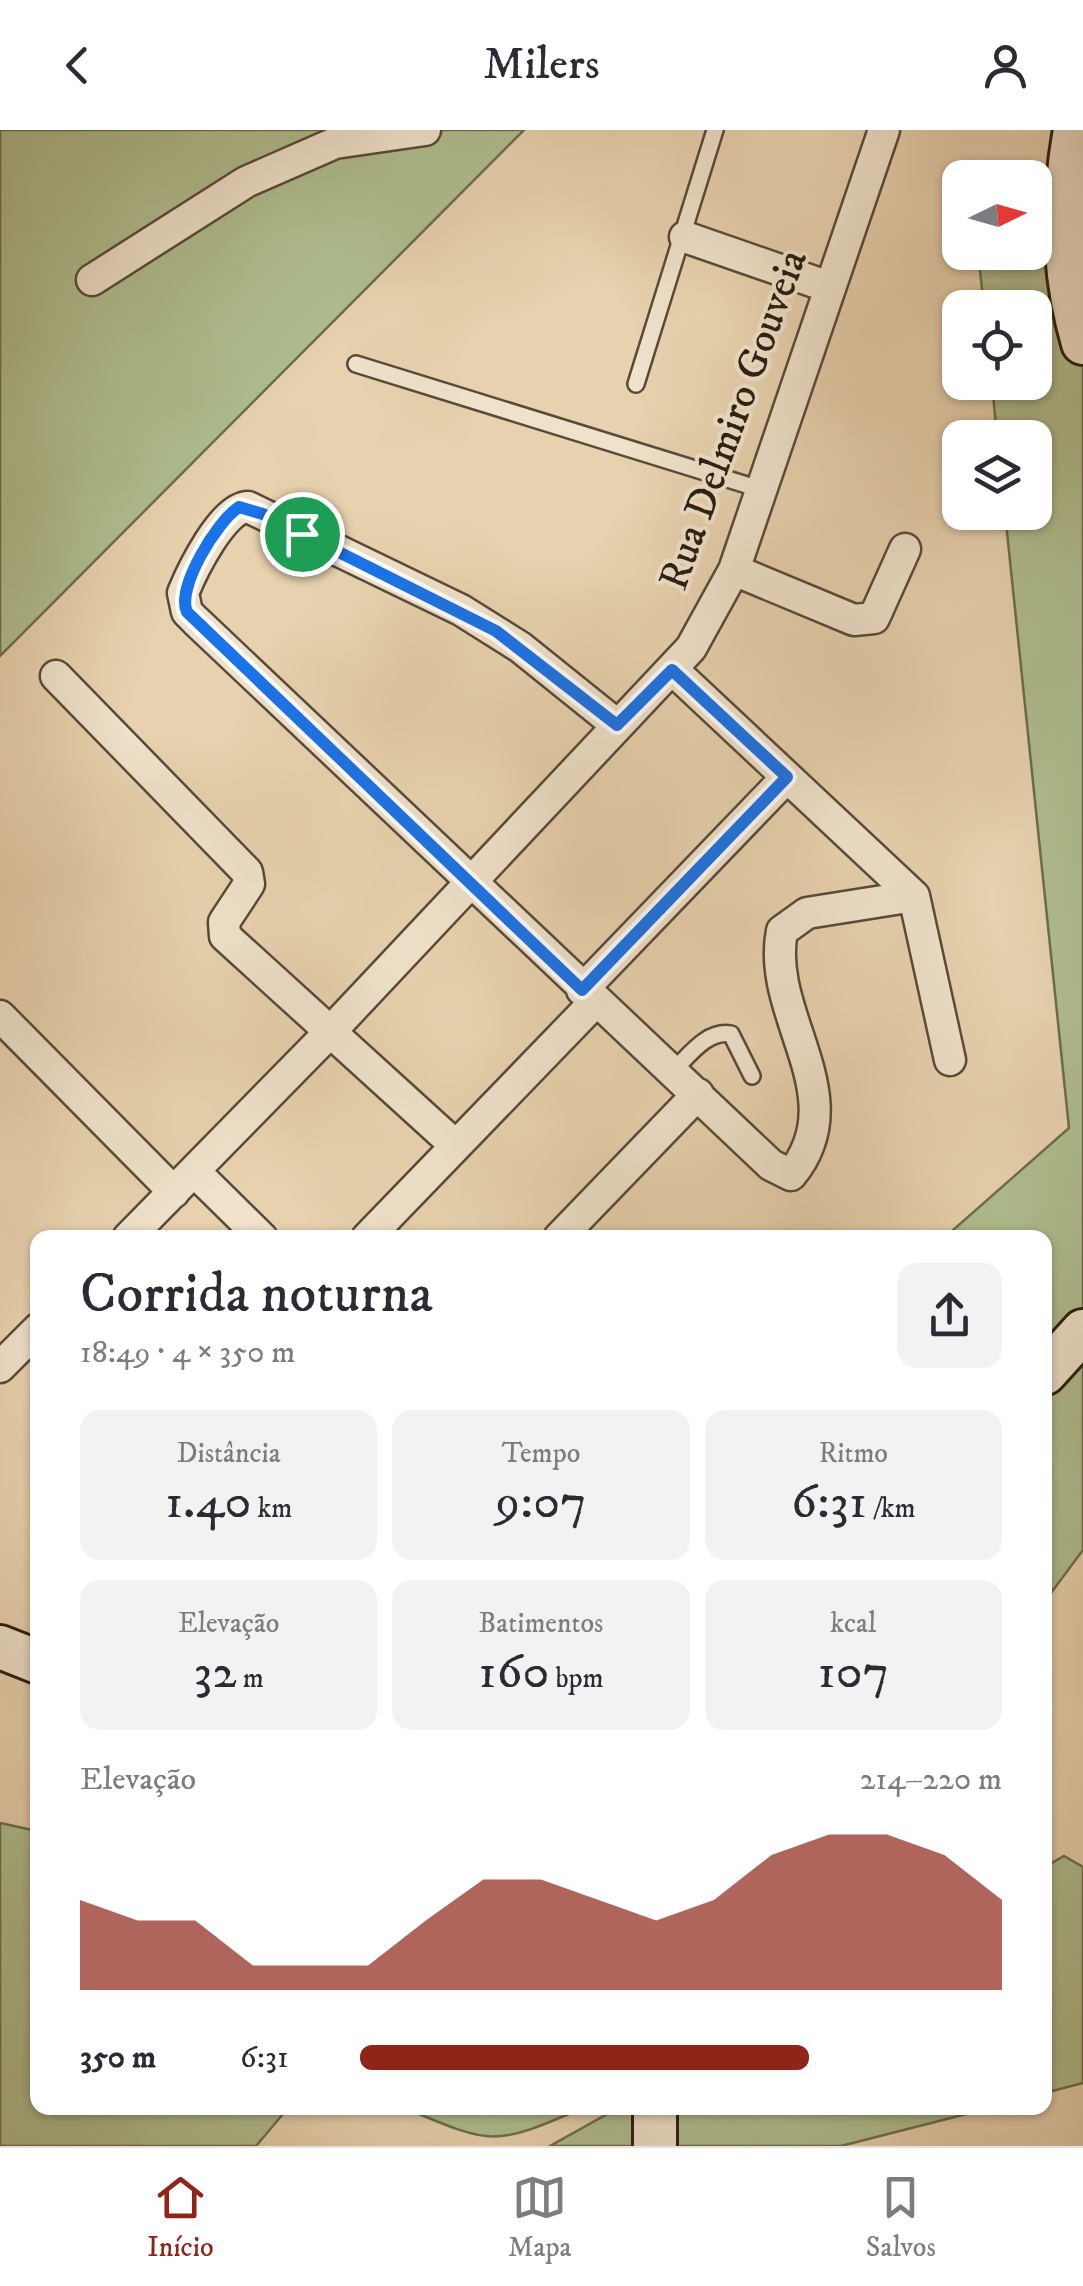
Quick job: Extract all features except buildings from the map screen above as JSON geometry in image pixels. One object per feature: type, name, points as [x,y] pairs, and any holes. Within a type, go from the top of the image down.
[{"type":"main road","points":[[1074,130],[1065,198],[1065,262],[1080,319]]},
{"type":"main road","points":[[1052,1365],[1083,1331]]},
{"type":"main road","points":[[0,1648],[30,1659]]},
{"type":"main road","points":[[655,2115],[655,2146]]},
{"type":"street","points":[[92,280],[246,182],[334,143],[425,130]]},
{"type":"street","name":"Rua Delmiro Gouveia","points":[[136,1230],[330,1032],[691,648],[734,570],[884,130]]},
{"type":"street","points":[[684,237],[830,287]]},
{"type":"street","points":[[617,725],[496,631],[248,508],[232,512],[220,526],[187,582],[183,602],[196,621],[588,996],[780,1173],[792,1175],[798,1167],[818,1119],[786,993],[782,931],[807,914],[914,896]]},
{"type":"street","points":[[734,570],[847,617],[868,620],[874,618],[905,549]]},
{"type":"street","points":[[672,670],[914,896],[950,1060]]},
{"type":"street","points":[[56,676],[241,863],[250,884],[224,922],[226,936],[456,1146]]},
{"type":"street","points":[[375,1230],[456,1146],[787,777]]},
{"type":"street","points":[[0,1016],[184,1181],[251,1230]]},
{"type":"street","points":[[568,1230],[698,1094]]},
{"type":"street","points":[[0,1367],[30,1337]]},
{"type":"lane","points":[[636,384],[716,130]]},
{"type":"lane","points":[[356,364],[763,490]]},
{"type":"lane","points":[[672,1072],[708,1037],[722,1032],[732,1034],[752,1076]]},
{"type":"green space","points":[[0,130],[524,130],[0,656]]},
{"type":"green space","points":[[1052,235],[1083,252],[1083,1550],[1052,1592],[1052,1230],[953,1230],[1069,1128],[1007,530],[1052,530],[1052,420],[995,420],[994,400],[1052,400],[1052,290],[982,290],[980,270],[1052,270]]},
{"type":"green space","points":[[0,1823],[30,1829],[30,2115],[282,2115],[256,2146],[0,2146]]},
{"type":"green space","points":[[1064,1856],[1083,1867],[1083,2083],[1052,2091],[1052,1863]]},
{"type":"green space","points":[[423,2115],[565,2115],[511,2135],[477,2135]]},
{"type":"green space","points":[[605,2115],[963,2115],[841,2146],[550,2146]]},
{"type":"route","points":[[239,507],[302,534],[461,610],[496,631],[617,725],[672,670],[787,777],[582,990],[187,612],[183,593],[187,582],[220,526],[239,507]]}]
